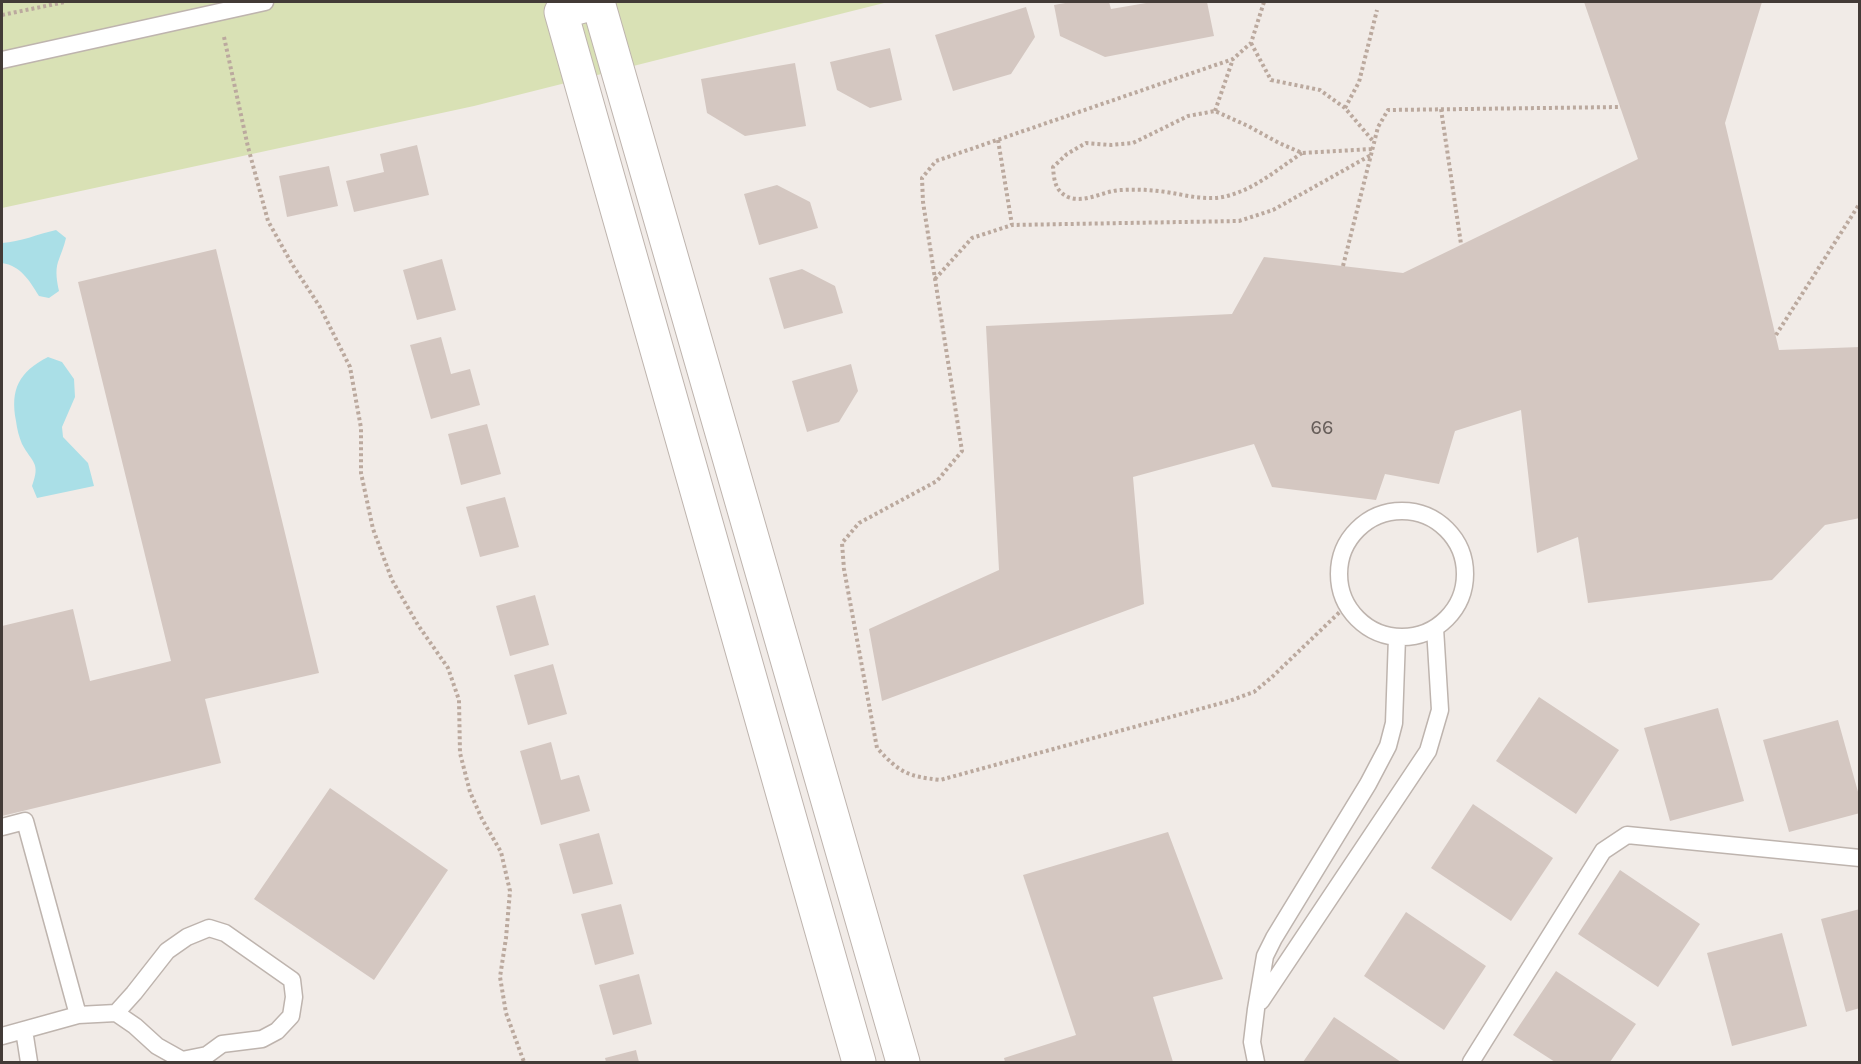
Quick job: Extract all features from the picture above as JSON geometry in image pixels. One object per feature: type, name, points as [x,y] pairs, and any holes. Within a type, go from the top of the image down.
[{"type":"street","points":[[859,1062],[561,12],[598,2],[903,1062]]},
{"type":"lane","points":[[2,60],[265,2]]},
{"type":"lane","points":[[1394,511],[1415,512],[1435,519],[1452,534],[1462,552],[1466,573],[1462,595],[1452,614],[1435,628],[1417,636],[1397,637],[1377,632],[1360,621],[1347,605],[1340,586],[1339,566],[1344,547],[1356,530],[1373,517],[1394,511]]},
{"type":"lane","points":[[1256,1009],[1428,751],[1440,710],[1435,628]]},
{"type":"lane","points":[[1256,1062],[1252,1042],[1265,956],[1368,784],[1388,746],[1394,723],[1397,637]]},
{"type":"lane","points":[[2,827],[25,821],[78,1015]]},
{"type":"lane","points":[[1471,1062],[1603,850],[1627,836],[1860,858]]},
{"type":"lane","points":[[2,1036],[78,1015],[116,1013],[157,1046],[182,1060],[207,1055],[222,1044],[262,1039],[277,1031],[291,1016],[294,997],[292,980],[225,933],[209,928],[187,937],[167,951],[116,1013]]},
{"type":"lane","points":[[24,1030],[29,1062]]},
{"type":"path","points":[[2,15],[65,2]]},
{"type":"path","points":[[1264,2],[1251,43],[1233,59],[936,161],[922,178],[923,202],[962,451],[937,481],[859,523],[842,543],[844,569],[877,748],[892,764],[913,777],[940,780],[1229,701],[1254,692],[1347,605]]},
{"type":"path","points":[[1345,108],[1359,82],[1377,9]]},
{"type":"path","points":[[219,12],[248,147],[267,221],[320,307],[350,367],[361,428],[361,473],[373,529],[392,580],[418,625],[448,668],[459,700],[460,753],[470,792],[501,852],[510,891],[500,977],[506,1012],[524,1062]]},
{"type":"path","points":[[1251,43],[1270,80],[1320,90],[1345,108],[1374,141]]},
{"type":"path","points":[[1215,111],[1233,59]]},
{"type":"path","points":[[1343,266],[1378,127],[1388,110],[1621,107]]},
{"type":"path","points":[[1442,109],[1461,244]]},
{"type":"path","points":[[1302,153],[1263,180],[1225,197],[1194,197],[1140,189],[1116,190],[1093,197],[1071,198],[1058,191],[1054,180],[1053,167],[1067,154],[1086,143],[1111,145],[1132,143],[1188,116],[1215,111],[1302,153],[1372,149]]},
{"type":"path","points":[[998,140],[1012,225]]},
{"type":"path","points":[[935,279],[972,238],[1012,225],[1239,221],[1273,210],[1371,155]]},
{"type":"path","points":[[1776,335],[1860,203]]},
{"type":"green space","points":[[2,2],[888,2],[474,106],[2,208]]},
{"type":"water","points":[[56,230],[66,238],[57,269],[59,291],[49,298],[39,296],[28,279],[14,267],[2,263],[2,243]]},
{"type":"water","points":[[48,357],[62,362],[74,379],[75,397],[62,427],[63,437],[88,463],[94,486],[37,498],[32,486],[35,467],[19,436],[14,400],[24,375]]},
{"type":"building","points":[[1071,2],[1109,2],[1111,9],[1152,2],[1207,2],[1214,36],[1105,57],[1060,36],[1054,5]]},
{"type":"building","points":[[1584,2],[1762,2],[1725,123],[1779,350],[1860,347],[1860,518],[1825,525],[1772,580],[1588,603],[1578,537],[1537,553],[1521,410],[1455,431],[1439,484],[1385,474],[1376,500],[1272,487],[1254,444],[1133,477],[1144,604],[882,701],[869,629],[999,570],[986,326],[1232,314],[1264,257],[1403,273],[1638,159]]},
{"type":"building","points":[[1026,7],[1035,37],[1011,74],[953,91],[935,35]]},
{"type":"building","points":[[890,48],[902,100],[870,108],[837,90],[830,62]]},
{"type":"building","points":[[795,63],[806,126],[745,136],[707,113],[701,79]]},
{"type":"building","points":[[417,145],[429,195],[354,212],[346,181],[384,172],[380,154]]},
{"type":"building","points":[[329,166],[338,206],[287,217],[279,176]]},
{"type":"building","points":[[777,185],[810,202],[818,228],[759,245],[744,194]]},
{"type":"building","points":[[216,249],[319,673],[205,699],[221,763],[2,816],[2,626],[73,609],[90,681],[171,661],[78,282]]},
{"type":"building","points":[[442,259],[456,310],[417,320],[403,270]]},
{"type":"building","points":[[802,269],[835,286],[843,313],[784,329],[769,278]]},
{"type":"building","points":[[441,337],[451,374],[470,369],[480,405],[431,419],[410,345]]},
{"type":"building","points":[[851,364],[858,391],[839,422],[807,432],[792,381]]},
{"type":"building","points":[[487,424],[501,474],[461,485],[448,434]]},
{"type":"building","points":[[505,497],[519,547],[480,557],[466,507]]},
{"type":"building","points":[[535,595],[549,645],[510,656],[496,606]]},
{"type":"building","points":[[553,664],[567,714],[528,725],[514,675]]},
{"type":"building","points":[[1539,697],[1619,750],[1576,814],[1496,761]]},
{"type":"building","points":[[1718,708],[1744,801],[1670,821],[1644,728]]},
{"type":"building","points":[[1838,720],[1860,799],[1860,813],[1789,832],[1763,740]]},
{"type":"building","points":[[551,742],[561,780],[579,775],[590,811],[541,825],[520,751]]},
{"type":"building","points":[[330,788],[448,870],[374,980],[254,899]]},
{"type":"building","points":[[1473,804],[1553,858],[1511,921],[1431,868]]},
{"type":"building","points":[[1168,832],[1223,979],[1153,997],[1173,1062],[1005,1062],[1004,1058],[1076,1035],[1023,875]]},
{"type":"building","points":[[599,833],[613,884],[573,894],[559,844]]},
{"type":"building","points":[[1620,870],[1700,924],[1658,987],[1578,934]]},
{"type":"building","points":[[621,904],[634,954],[595,965],[581,914]]},
{"type":"building","points":[[1860,909],[1860,1008],[1846,1012],[1821,919]]},
{"type":"building","points":[[1406,912],[1486,966],[1444,1030],[1364,976]]},
{"type":"building","points":[[1782,933],[1807,1026],[1732,1046],[1707,953]]},
{"type":"building","points":[[1556,971],[1636,1024],[1610,1062],[1555,1062],[1513,1035]]},
{"type":"building","points":[[639,974],[652,1024],[613,1035],[599,985]]},
{"type":"building","points":[[1334,1017],[1401,1062],[1303,1062]]},
{"type":"building","points":[[636,1050],[639,1062],[606,1062],[605,1058]]}]
